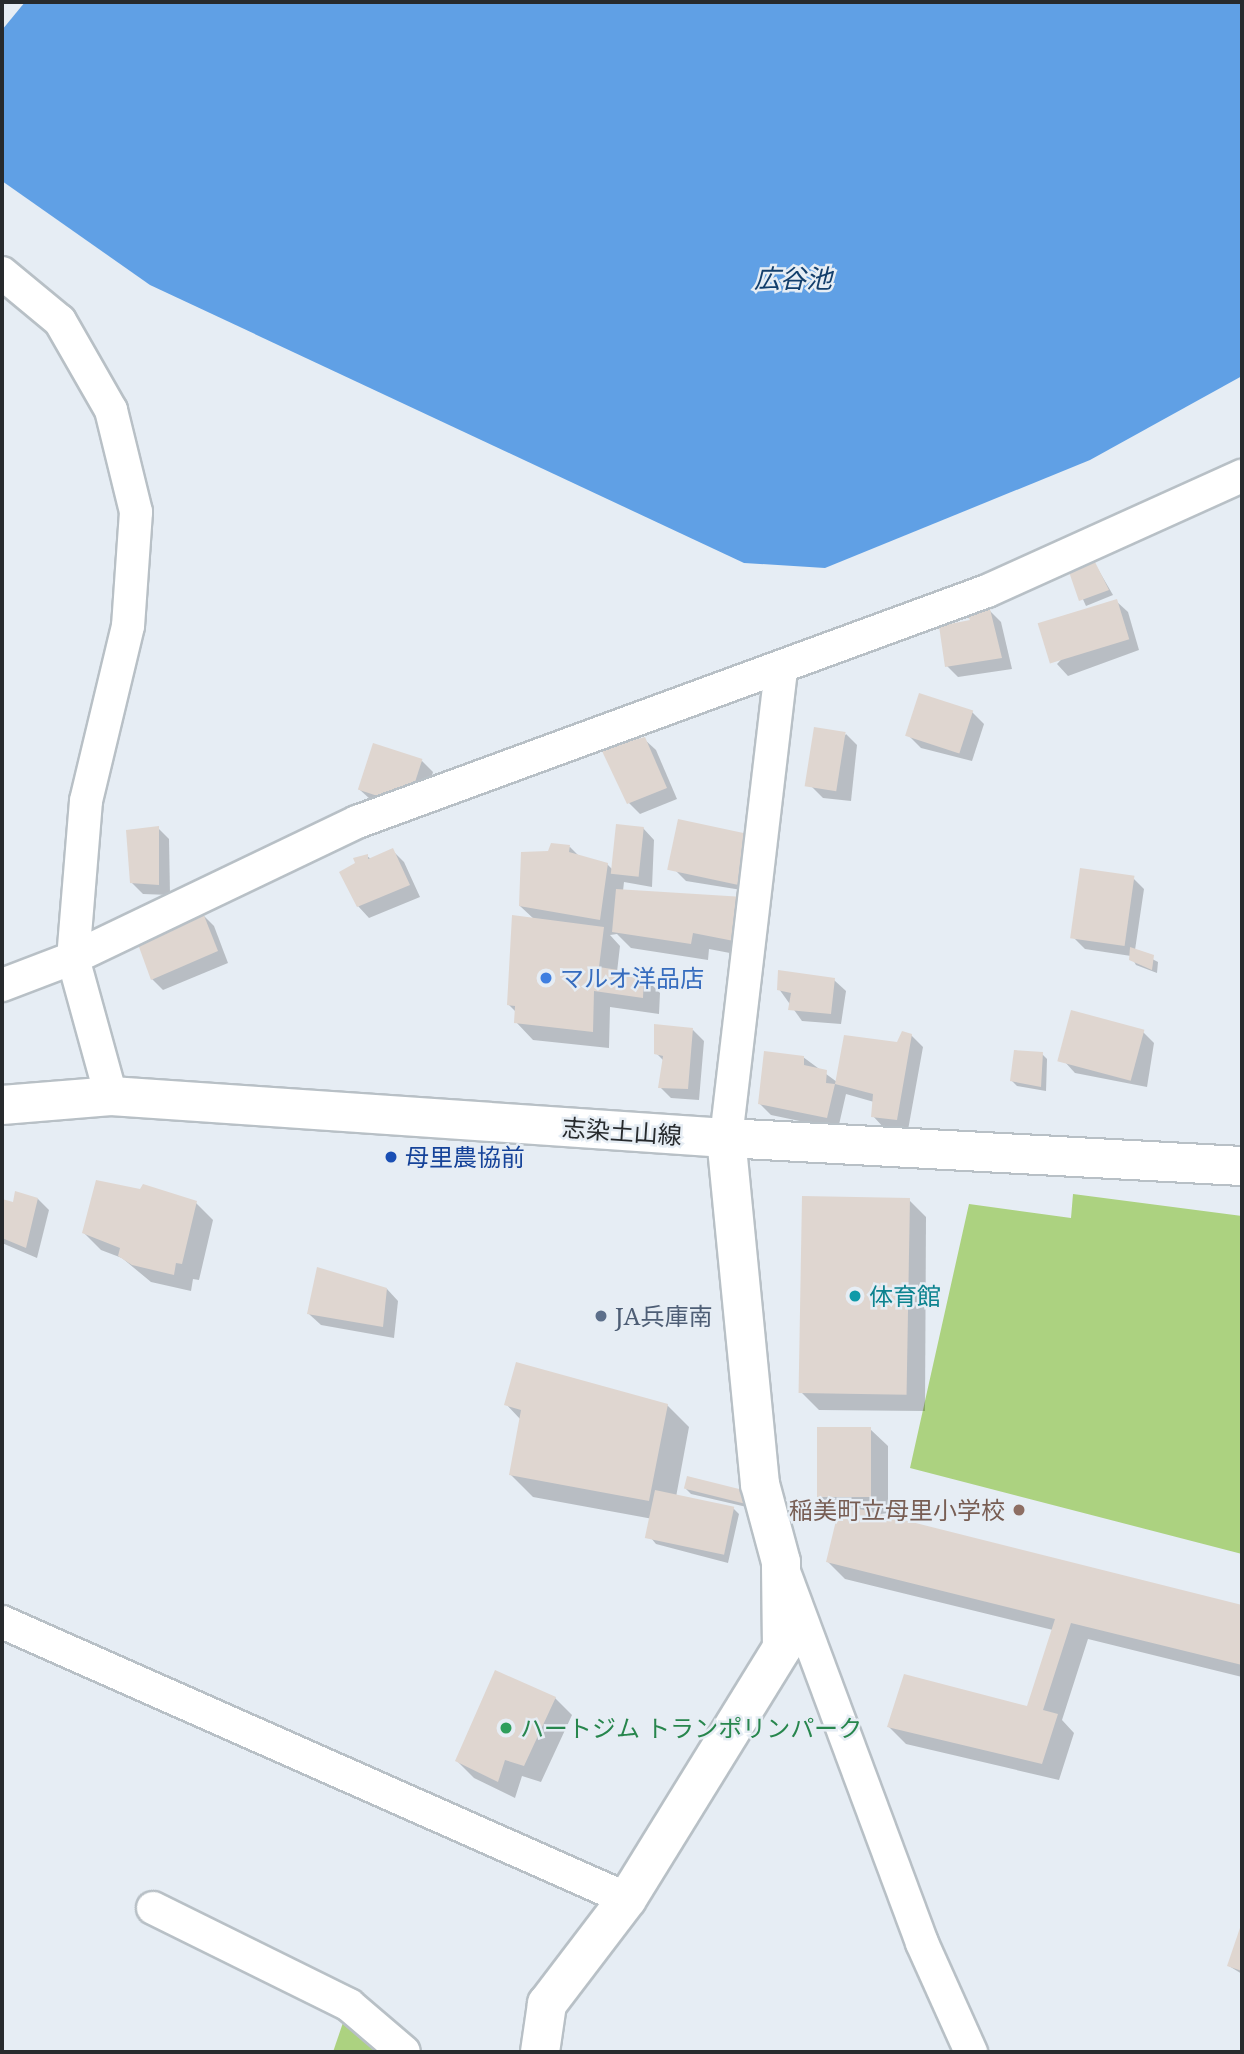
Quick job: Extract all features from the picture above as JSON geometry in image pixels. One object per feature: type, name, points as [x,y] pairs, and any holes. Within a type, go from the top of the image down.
[{"type":"main road","name":"志染土山線","points":[[2,1105],[111,1096],[726,1138],[1242,1166]]},
{"type":"main road","points":[[540,2052],[547,2004],[627,1899],[782,1648],[781,1562],[761,1484],[726,1138]]},
{"type":"street","points":[[2,273],[60,321],[111,410],[136,512],[128,626],[86,801],[73,958],[111,1096]]},
{"type":"street","points":[[2,985],[73,958],[357,822],[781,670],[987,592],[1242,475]]},
{"type":"street","points":[[726,1138],[781,670]]},
{"type":"street","points":[[781,1562],[922,1942],[971,2052]]},
{"type":"street","points":[[2,1622],[627,1899]]},
{"type":"street","points":[[153,1908],[349,2005],[401,2052]]},
{"type":"green space","points":[[1073,1194],[1242,1216],[1242,1554],[910,1468],[969,1204],[1071,1218]]},
{"type":"green space","points":[[349,2005],[399,2052],[333,2052]]},
{"type":"water","name":"広谷池","points":[[25,2],[1242,2],[1242,376],[1090,460],[825,568],[744,563],[150,285],[2,181],[2,30]]},
{"type":"building","points":[[1095,562],[1109,590],[1079,601],[1069,572]]},
{"type":"building","points":[[1117,599],[1129,639],[1050,663],[1038,623]]},
{"type":"building","points":[[990,609],[1002,658],[945,667],[939,626],[970,620],[966,613]]},
{"type":"building","points":[[919,693],[973,711],[959,753],[905,736]]},
{"type":"building","points":[[814,727],[846,732],[836,791],[805,786]]},
{"type":"building","points":[[645,737],[667,788],[627,804],[601,749]]},
{"type":"building","points":[[373,743],[422,759],[407,806],[358,790]]},
{"type":"building","points":[[678,819],[756,836],[745,886],[667,870]]},
{"type":"building","points":[[616,824],[644,827],[639,877],[611,874]]},
{"type":"building","points":[[159,826],[159,885],[130,883],[126,830]]},
{"type":"building","points":[[551,843],[570,845],[569,852],[608,863],[600,920],[519,906],[521,852],[548,851]]},
{"type":"building","points":[[393,848],[410,885],[357,907],[339,872],[355,863],[353,858],[368,854],[368,859]]},
{"type":"building","points":[[1080,868],[1134,876],[1125,946],[1070,938]]},
{"type":"building","points":[[616,889],[744,897],[739,942],[693,933],[691,944],[612,932]]},
{"type":"building","points":[[203,913],[218,951],[151,980],[135,936]]},
{"type":"building","points":[[512,915],[604,927],[599,967],[644,974],[643,998],[594,991],[593,1032],[514,1023],[515,1006],[507,1005]]},
{"type":"building","points":[[1130,947],[1154,955],[1152,970],[1129,960]]},
{"type":"building","points":[[778,970],[835,978],[831,1014],[788,1010],[791,993],[777,990]]},
{"type":"building","points":[[1071,1010],[1144,1030],[1131,1081],[1057,1061]]},
{"type":"building","points":[[654,1024],[693,1028],[688,1089],[658,1088],[663,1056],[654,1054]]},
{"type":"building","points":[[902,1031],[912,1034],[897,1120],[871,1117],[873,1094],[835,1084],[844,1035],[897,1042]]},
{"type":"building","points":[[1014,1050],[1043,1052],[1041,1087],[1010,1081]]},
{"type":"building","points":[[764,1051],[804,1056],[804,1065],[827,1070],[826,1083],[835,1084],[827,1118],[758,1104]]},
{"type":"building","points":[[96,1180],[140,1189],[143,1184],[197,1201],[182,1264],[176,1263],[174,1275],[132,1265],[118,1256],[120,1248],[82,1233]]},
{"type":"building","points":[[15,1191],[38,1198],[26,1248],[2,1238],[2,1199],[13,1202]]},
{"type":"building","name":"体育館","points":[[802,1196],[910,1198],[907,1395],[799,1393]]},
{"type":"building","points":[[317,1267],[387,1288],[383,1327],[307,1314]]},
{"type":"building","points":[[516,1362],[668,1404],[649,1501],[509,1475],[521,1410],[504,1405]]},
{"type":"building","points":[[817,1427],[871,1427],[871,1497],[817,1497]]},
{"type":"building","points":[[687,1476],[748,1491],[745,1504],[684,1489]]},
{"type":"building","points":[[655,1490],[734,1507],[724,1555],[645,1538]]},
{"type":"building","points":[[840,1504],[1242,1605],[1242,1665],[1071,1623],[1043,1710],[1058,1714],[1042,1764],[887,1727],[904,1674],[1027,1706],[1055,1619],[826,1562]]},
{"type":"building","name":"ハートジム トランポリンパーク","points":[[495,1670],[556,1697],[524,1766],[505,1760],[498,1782],[455,1761]]},
{"type":"building","points":[[1242,1922],[1242,1971],[1227,1966]]},
{"type":"place","name":"マルオ洋品店","points":[[546,978]]},
{"type":"place","name":"母里農協前","points":[[391,1157]]},
{"type":"place","name":"体育館","points":[[855,1296]]},
{"type":"place","name":"JA兵庫南","points":[[601,1316]]},
{"type":"place","name":"稲美町立母里小学校","points":[[1019,1510]]},
{"type":"place","name":"ハートジム トランポリンパーク","points":[[506,1728]]}]
